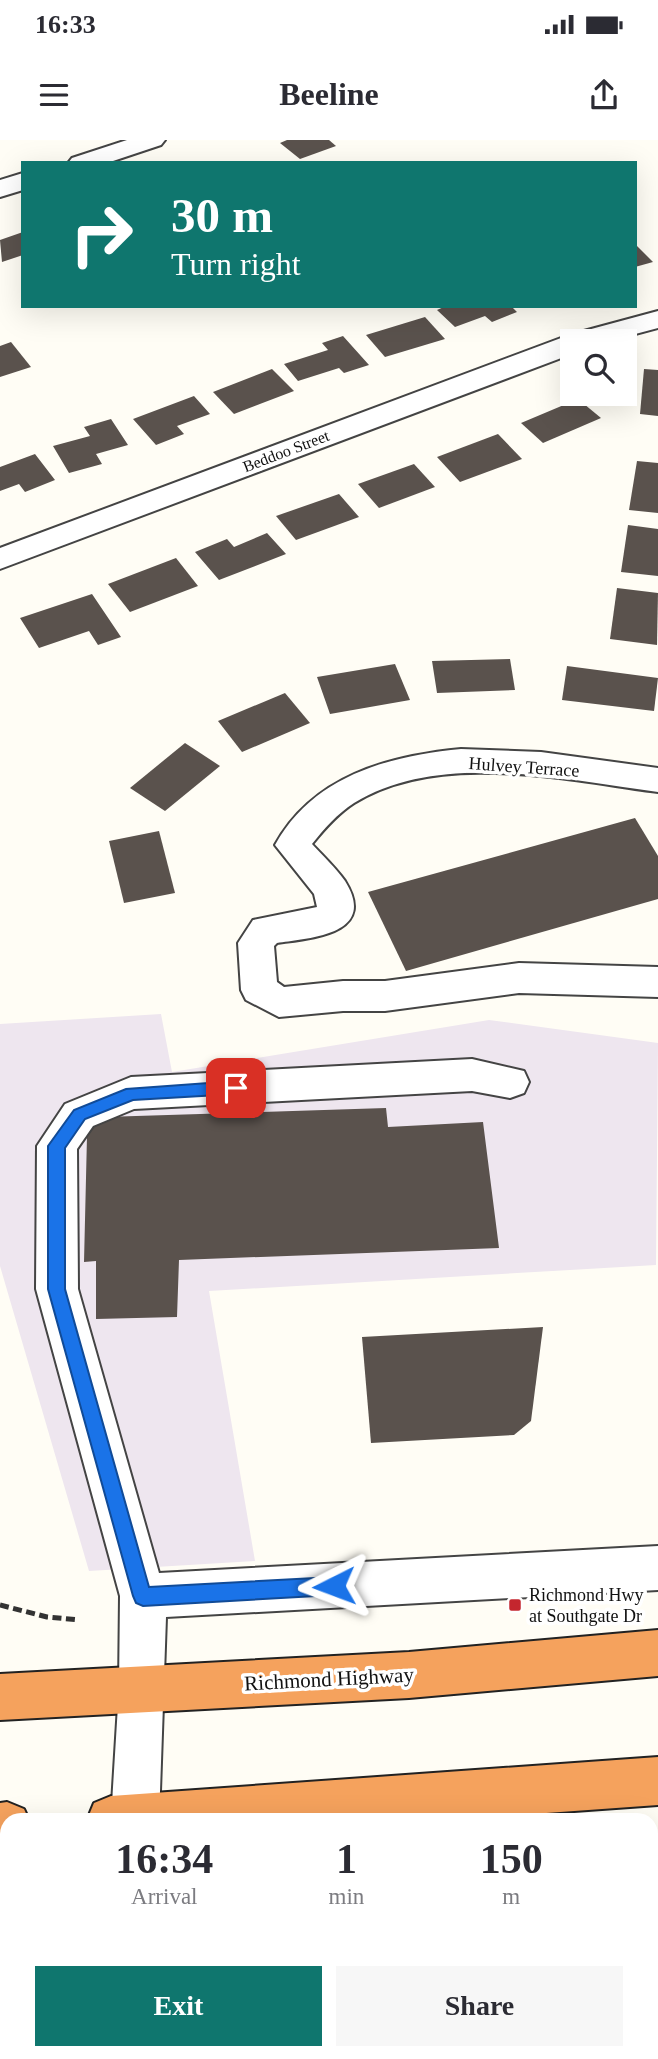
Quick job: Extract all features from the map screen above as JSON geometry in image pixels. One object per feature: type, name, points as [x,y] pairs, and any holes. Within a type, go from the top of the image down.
[{"type":"highway","name":"Richmond Highway","points":[[0,1697],[410,1675],[658,1653]]},
{"type":"highway","points":[[222,1813],[658,1781]]},
{"type":"street","points":[[87,161],[152,140]]},
{"type":"street","points":[[0,189],[21,182]]},
{"type":"street","points":[[622,329],[658,319]]},
{"type":"street","name":"Beddoo Street","points":[[0,559],[560,349]]},
{"type":"street","name":"Hulvey Terrace","points":[[658,780],[506,761],[433,764],[374,778],[346,791],[318,813],[292,845],[331,890],[335,914],[316,923],[266,930],[256,943],[259,990],[279,1002],[343,996],[385,996],[519,978],[658,982]]},
{"type":"street","points":[[128,1813],[142,1689],[143,1596],[57,1289],[57,1146],[79,1115],[131,1093],[472,1075],[510,1082]]},
{"type":"street","points":[[143,1596],[658,1568]]},
{"type":"path","points":[[0,1605],[47,1617],[79,1620]]},
{"type":"shaded area","points":[[161,1014],[172,1072],[489,1020],[658,1043],[656,1265],[209,1291],[255,1561],[89,1571],[0,1266],[0,1024]]},
{"type":"building","points":[[287,140],[329,140],[336,146],[300,159],[280,143]]},
{"type":"building","points":[[21,233],[21,256],[2,262],[0,240]]},
{"type":"building","points":[[637,246],[653,262],[637,266]]},
{"type":"building","points":[[513,308],[517,312],[492,322],[485,316],[455,327],[437,310]]},
{"type":"building","points":[[425,317],[445,339],[385,357],[366,335]]},
{"type":"building","points":[[343,336],[369,365],[344,373],[339,368],[298,381],[284,364],[328,350],[322,343]]},
{"type":"building","points":[[11,342],[31,367],[0,377],[0,346]]},
{"type":"building","points":[[272,369],[294,391],[234,414],[213,392]]},
{"type":"building","points":[[644,369],[658,370],[658,416],[640,414]]},
{"type":"building","points":[[194,396],[210,414],[177,426],[184,434],[156,445],[133,419]]},
{"type":"building","points":[[561,406],[586,406],[601,418],[543,443],[521,423]]},
{"type":"building","points":[[111,419],[128,445],[96,454],[102,464],[69,473],[53,446],[90,436],[84,427]]},
{"type":"building","points":[[498,434],[522,459],[460,482],[437,457]]},
{"type":"building","points":[[35,454],[55,480],[25,492],[19,484],[0,491],[0,467]]},
{"type":"building","points":[[637,461],[658,463],[658,513],[629,510]]},
{"type":"building","points":[[414,464],[435,487],[379,508],[358,484]]},
{"type":"building","points":[[339,494],[359,517],[296,540],[276,516]]},
{"type":"building","points":[[628,525],[658,529],[658,576],[621,572]]},
{"type":"building","points":[[267,533],[286,554],[219,580],[195,552],[227,539],[234,547]]},
{"type":"building","points":[[176,558],[198,586],[130,612],[108,584]]},
{"type":"building","points":[[617,588],[658,593],[657,645],[610,639]]},
{"type":"building","points":[[92,594],[121,637],[98,645],[89,631],[39,648],[20,618]]},
{"type":"building","points":[[510,659],[515,690],[437,693],[432,661]]},
{"type":"building","points":[[395,664],[410,700],[330,714],[317,677]]},
{"type":"building","points":[[567,666],[658,678],[654,711],[562,700]]},
{"type":"building","points":[[285,693],[310,723],[242,752],[218,721]]},
{"type":"building","points":[[185,743],[220,766],[165,811],[130,788]]},
{"type":"building","points":[[635,818],[658,856],[658,899],[406,971],[368,892]]},
{"type":"building","points":[[159,831],[175,893],[124,903],[109,841]]},
{"type":"building","points":[[386,1108],[388,1127],[483,1122],[499,1248],[179,1260],[177,1317],[96,1319],[96,1261],[84,1262],[87,1136],[80,1137],[104,1117]]},
{"type":"building","points":[[543,1327],[531,1421],[514,1435],[371,1443],[362,1337]]},
{"type":"place","name":"Richmond Hwy at Southgate Dr","points":[[515,1605]]},
{"type":"route","points":[[236,1088],[131,1093],[79,1115],[57,1146],[57,1289],[143,1596],[334,1586]]}]
